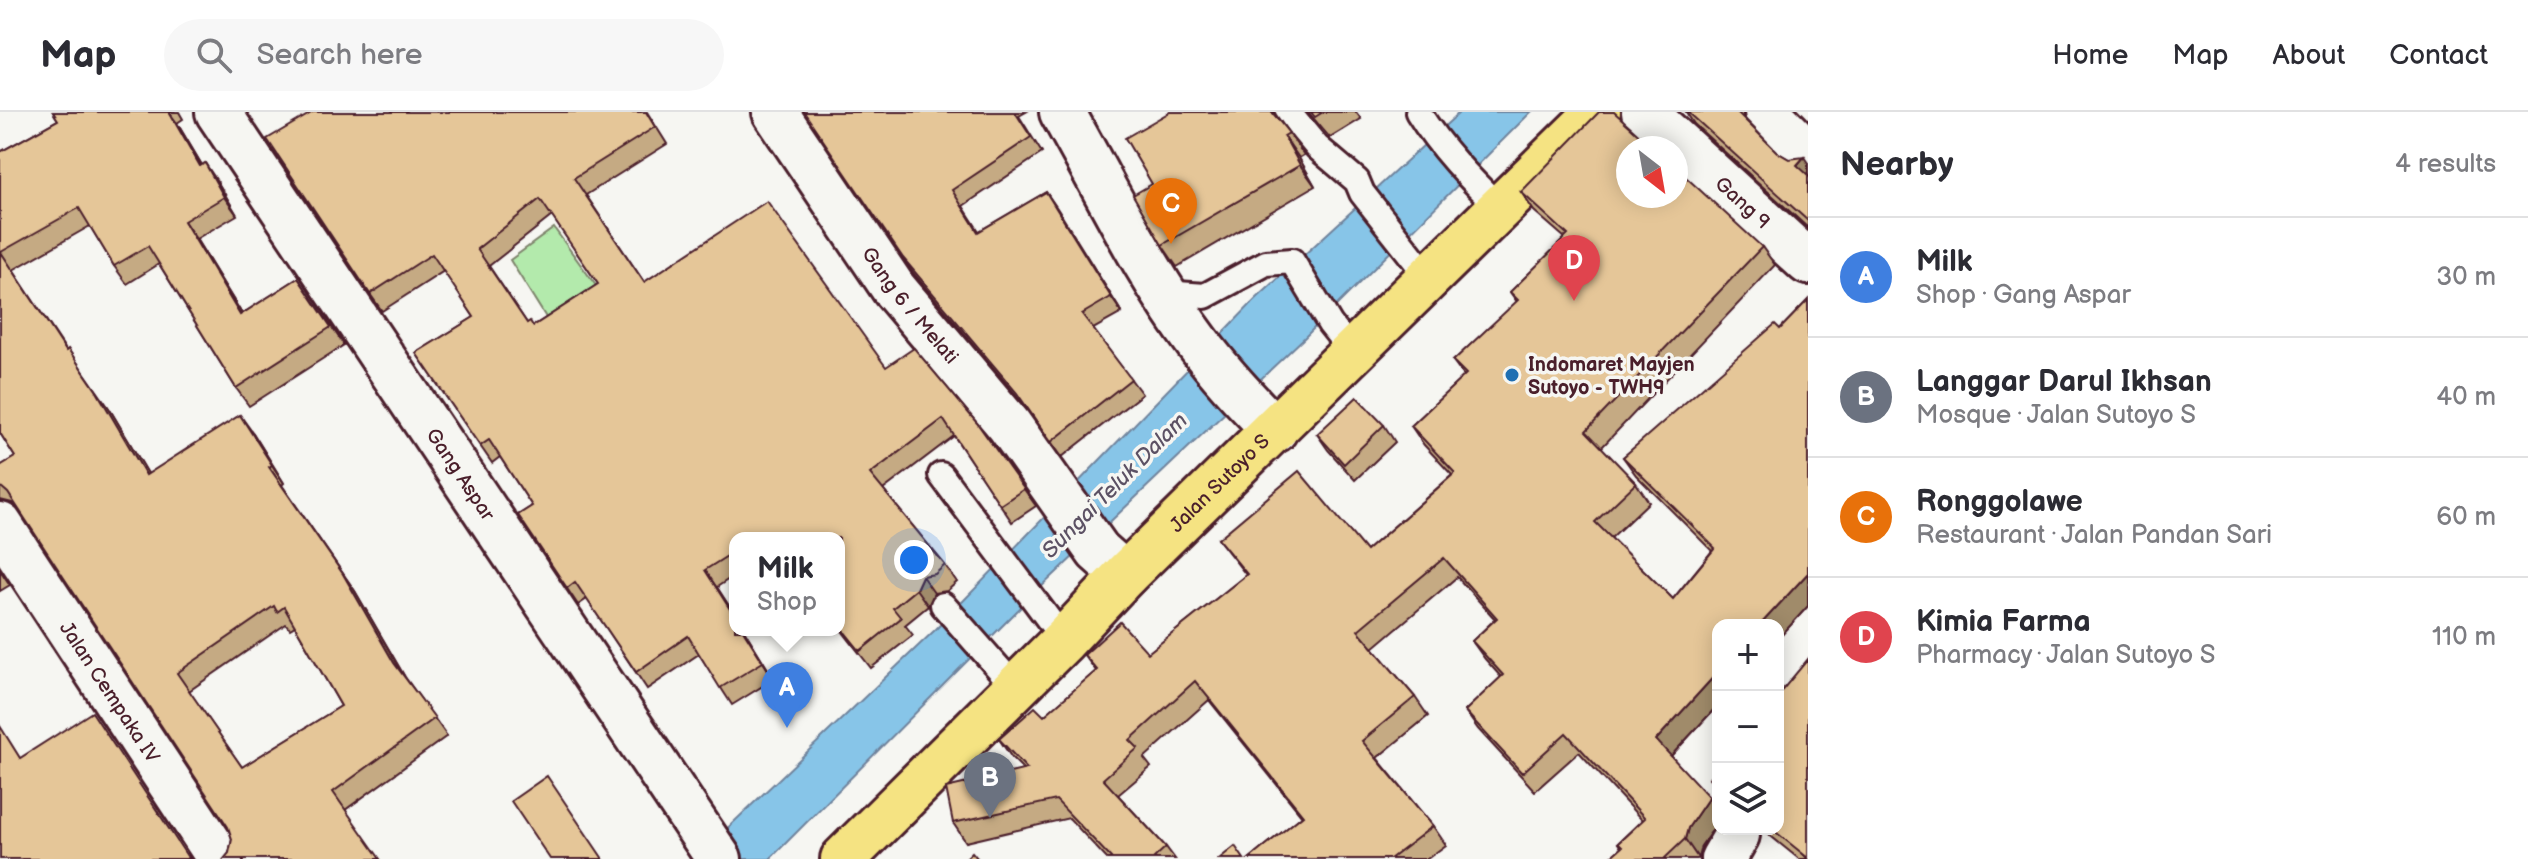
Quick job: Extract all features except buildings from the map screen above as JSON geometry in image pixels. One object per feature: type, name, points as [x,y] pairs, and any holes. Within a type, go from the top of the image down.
[{"type":"highway","name":"Jalan Sutoyo S","points":[[843,859],[1002,674],[1064,640],[1112,563],[1488,196],[1598,112]]},
{"type":"street","name":"Gang Aspar","points":[[218,112],[710,848]]},
{"type":"street","name":"Gang 6 / Melati","points":[[775,112],[894,289],[1009,425],[1055,491],[1112,563]]},
{"type":"street","points":[[1062,112],[1164,293],[1199,344],[1261,416]]},
{"type":"street","name":"Gang 9","points":[[1644,112],[1808,262]]},
{"type":"street","points":[[1767,112],[1808,153]]},
{"type":"street","name":"Jalan Cempaka IV","points":[[0,525],[220,859]]},
{"type":"lane","points":[[1288,112],[1317,147],[1357,181],[1362,193],[1418,264]]},
{"type":"lane","points":[[1423,120],[1488,196]]},
{"type":"lane","points":[[1164,293],[1205,296],[1266,263],[1292,261],[1342,338]]},
{"type":"lane","points":[[941,475],[1064,640]]},
{"type":"lane","points":[[943,605],[1002,674]]},
{"type":"green space","points":[[554,228],[602,294],[552,327],[510,260]]},
{"type":"water","name":"Sungai Teluk Dalam","points":[[1460,112],[1531,112],[1304,338],[1038,590],[770,859],[695,859],[936,629],[1256,299]]},
{"type":"place","name":"Ronggolawe","points":[[1171,244]]},
{"type":"place","name":"Kimia Farma","points":[[1574,301]]},
{"type":"place","name":"Indomaret Mayjen Sutoyo - TWH9","points":[[1512,375]]},
{"type":"place","name":"Milk","points":[[787,728]]},
{"type":"place","name":"Langgar Darul Ikhsan","points":[[990,818]]}]
